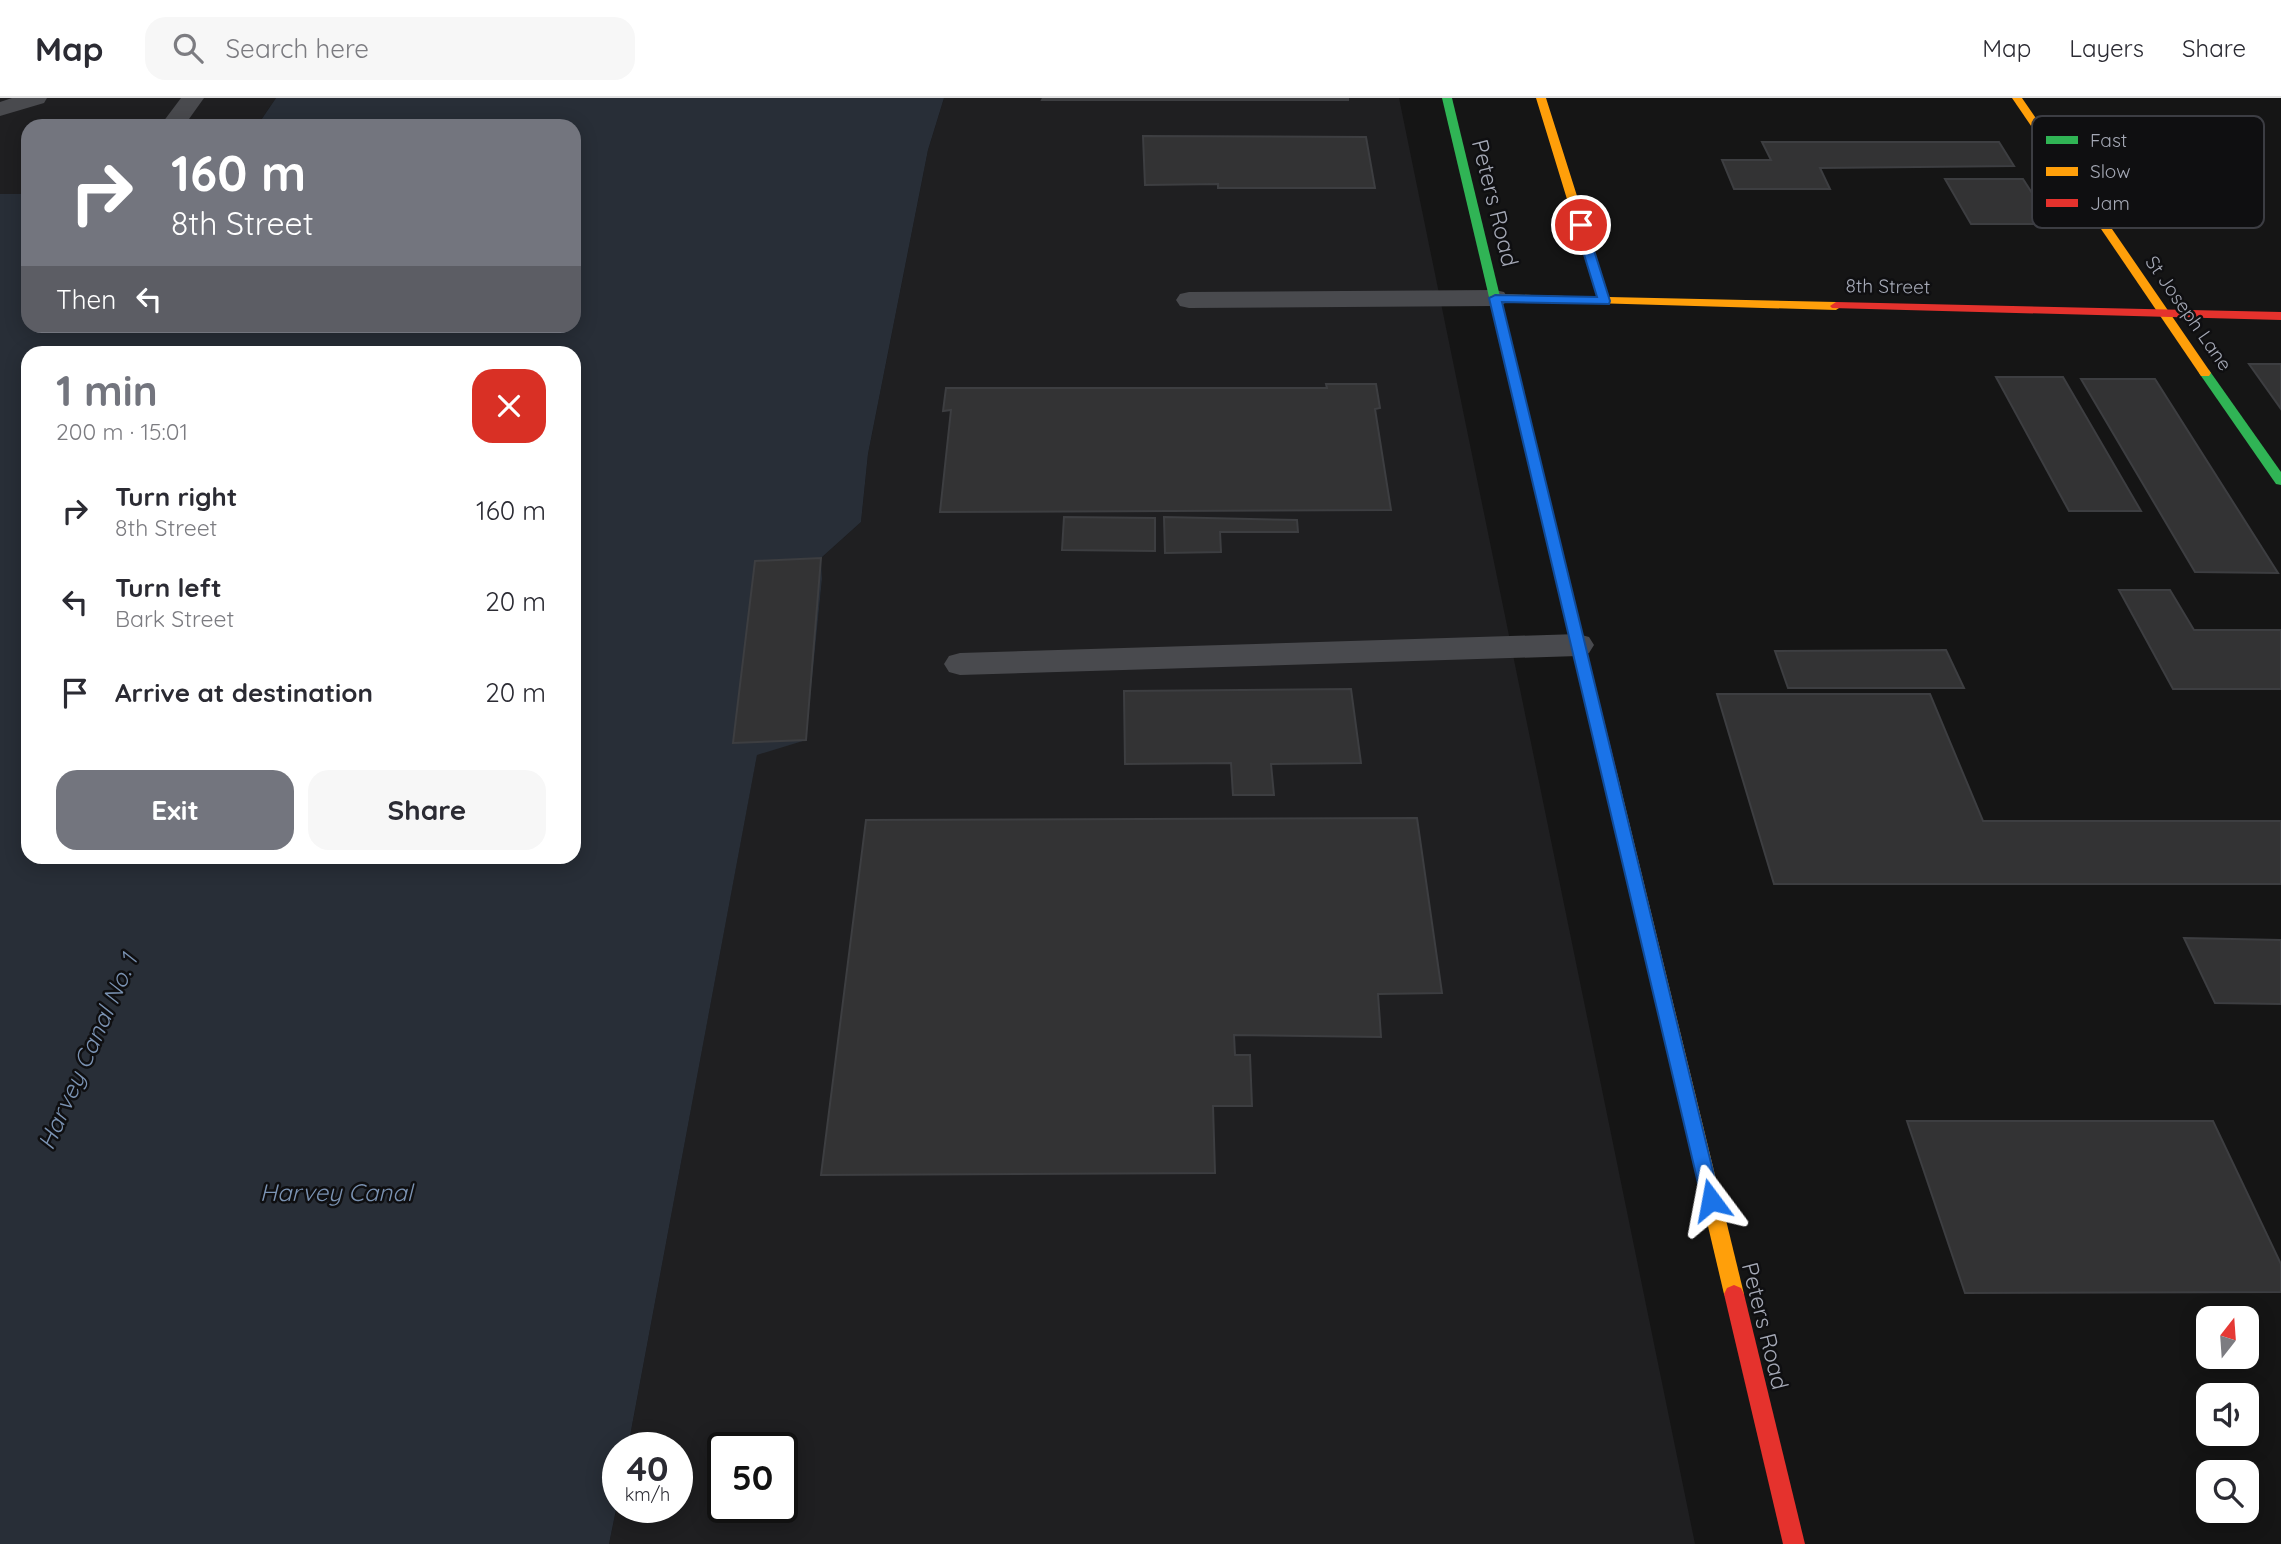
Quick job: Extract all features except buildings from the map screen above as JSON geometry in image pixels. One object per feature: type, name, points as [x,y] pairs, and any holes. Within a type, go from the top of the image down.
[{"type":"street","name":"Peters Road","points":[[1447,98],[1794,1544]]},
{"type":"street","points":[[1541,98],[1604,301]]},
{"type":"street","name":"St Joseph Lane","points":[[2017,98],[2032,120]]},
{"type":"street","name":"St Joseph Lane","points":[[2105,228],[2281,481]]},
{"type":"street","name":"8th Street","points":[[1495,298],[2281,316]]},
{"type":"lane","points":[[0,109],[36,98]]},
{"type":"lane","points":[[177,119],[193,98]]},
{"type":"lane","points":[[1189,300],[1495,298]]},
{"type":"lane","points":[[960,664],[1578,645]]},
{"type":"shaded area","points":[[0,98],[276,98],[262,119],[21,119],[21,194],[0,194]]},
{"type":"shaded area","points":[[944,98],[1399,98],[1695,1544],[609,1544],[613,1523],[693,1523],[693,1432],[631,1432],[757,754],[806,739],[822,579],[821,558],[861,522],[868,454],[928,150]]},
{"type":"water","name":"Harvey Canal","points":[[276,98],[944,98],[928,150],[868,454],[861,522],[821,558],[822,579],[806,740],[757,755],[631,1432],[602,1432],[602,1523],[613,1523],[609,1544],[0,1544],[0,194],[21,194],[21,333],[581,333],[581,119],[262,119]]},
{"type":"traffic: fast","points":[[1447,98],[1529,441]]},
{"type":"traffic: fast","points":[[2205,373],[2281,481]]},
{"type":"traffic: slow","points":[[1541,98],[1604,301]]},
{"type":"traffic: slow","points":[[2017,98],[2032,120]]},
{"type":"traffic: slow","points":[[2106,228],[2205,373]]},
{"type":"traffic: slow","points":[[1495,298],[1836,306]]},
{"type":"traffic: slow","points":[[1609,773],[1734,1294]]},
{"type":"traffic: jam","points":[[1836,306],[2281,316]]},
{"type":"traffic: jam","points":[[1529,441],[1609,773]]},
{"type":"traffic: jam","points":[[1734,1294],[1794,1544]]},
{"type":"route","points":[[1581,225],[1604,301],[1495,298],[1711,1200]]},
{"type":"water label","name":"Harvey Canal No. 1","points":[[88,1052]]}]
